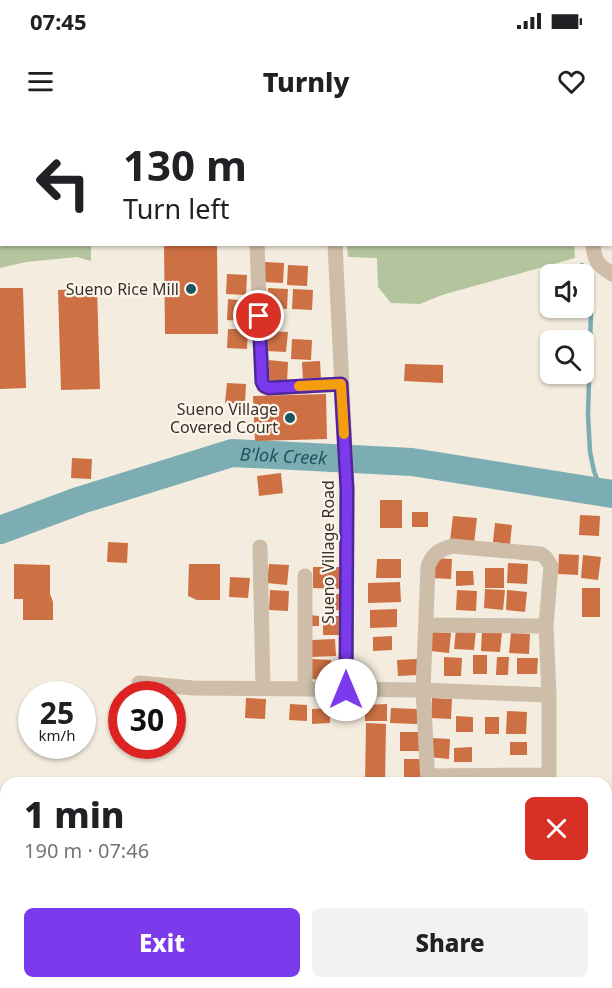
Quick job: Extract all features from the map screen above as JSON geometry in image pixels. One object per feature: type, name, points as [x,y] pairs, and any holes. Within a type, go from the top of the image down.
[{"type":"street","points":[[257,246],[264,386],[269,388],[341,384]]},
{"type":"street","name":"Sueno Village Road","points":[[335,246],[347,489],[346,690]]},
{"type":"street","points":[[593,246],[593,256],[597,262],[612,274]]},
{"type":"street","points":[[429,777],[423,690],[428,567],[432,556],[452,546],[541,554],[551,566],[546,626],[549,777]]},
{"type":"street","points":[[260,547],[263,688]]},
{"type":"street","points":[[305,576],[305,689]]},
{"type":"street","points":[[426,625],[546,626]]},
{"type":"street","points":[[186,687],[423,690],[549,695]]},
{"type":"green space","points":[[0,246],[91,246],[91,261],[77,257],[26,262],[0,268]]},
{"type":"green space","points":[[347,246],[574,246],[575,258],[553,264],[540,264],[540,268],[442,295],[420,304],[391,303],[378,287],[377,258],[348,257]]},
{"type":"building","name":"Sueno Rice Mill","points":[[164,246],[217,246],[218,334],[165,334]]},
{"type":"building","points":[[265,262],[284,263],[283,283],[263,282]]},
{"type":"building","points":[[288,265],[308,266],[307,286],[287,285]]},
{"type":"building","points":[[227,274],[247,275],[246,295],[226,294]]},
{"type":"building","points":[[0,288],[23,288],[26,388],[0,389]]},
{"type":"building","points":[[97,288],[100,389],[61,390],[58,290]]},
{"type":"building","points":[[268,288],[288,289],[287,309],[267,308]]},
{"type":"building","points":[[293,289],[313,290],[312,310],[292,309]]},
{"type":"building","points":[[228,299],[248,301],[247,321],[227,320]]},
{"type":"building","points":[[228,329],[248,329],[247,349],[227,348]]},
{"type":"building","points":[[268,331],[288,332],[286,352],[267,351]]},
{"type":"building","points":[[292,339],[312,340],[311,360],[291,359]]},
{"type":"building","points":[[268,360],[288,362],[287,382],[267,381]]},
{"type":"building","points":[[320,361],[321,380],[303,381],[302,362]]},
{"type":"building","points":[[405,364],[443,365],[443,383],[404,381]]},
{"type":"building","points":[[227,383],[246,384],[245,404],[225,403]]},
{"type":"building","name":"Sueno Village Covered Court","points":[[326,394],[327,439],[255,441],[253,396]]},
{"type":"building","points":[[72,458],[92,459],[91,479],[71,478]]},
{"type":"building","points":[[281,473],[283,493],[259,496],[257,476]]},
{"type":"building","points":[[380,500],[402,500],[402,528],[380,528]]},
{"type":"building","points":[[412,512],[428,512],[428,527],[412,527]]},
{"type":"building","points":[[580,515],[600,516],[599,536],[579,535]]},
{"type":"building","points":[[453,516],[477,518],[474,544],[450,541]]},
{"type":"building","points":[[495,523],[512,525],[510,544],[493,542]]},
{"type":"building","points":[[108,542],[128,543],[127,563],[107,562]]},
{"type":"building","points":[[559,554],[579,555],[578,575],[558,574]]},
{"type":"building","points":[[583,555],[601,557],[598,580],[581,578]]},
{"type":"building","points":[[433,558],[452,559],[451,579],[431,578]]},
{"type":"building","points":[[377,559],[401,559],[401,578],[376,578]]},
{"type":"building","points":[[508,563],[528,564],[527,584],[507,583]]},
{"type":"building","points":[[14,564],[50,565],[53,620],[23,620],[23,599],[14,599]]},
{"type":"building","points":[[189,564],[220,564],[220,600],[197,600],[188,596]]},
{"type":"building","points":[[269,564],[289,565],[287,585],[267,583]]},
{"type":"building","points":[[313,567],[343,567],[342,589],[313,588]]},
{"type":"building","points":[[485,568],[504,568],[504,588],[485,588]]},
{"type":"building","points":[[456,571],[473,571],[474,585],[456,586]]},
{"type":"building","points":[[230,577],[250,578],[248,598],[229,597]]},
{"type":"building","points":[[400,582],[401,602],[368,603],[368,583]]},
{"type":"building","points":[[582,588],[600,588],[600,617],[582,617]]},
{"type":"building","points":[[485,589],[505,590],[503,610],[484,608]]},
{"type":"building","points":[[270,590],[289,591],[288,611],[269,610]]},
{"type":"building","points":[[457,590],[477,591],[476,611],[456,610]]},
{"type":"building","points":[[507,590],[527,592],[525,612],[506,610]]},
{"type":"building","points":[[324,594],[342,594],[342,610],[324,611]]},
{"type":"building","points":[[397,609],[397,627],[370,628],[370,610]]},
{"type":"building","points":[[309,615],[319,616],[319,626],[308,626]]},
{"type":"building","points":[[323,616],[341,616],[341,635],[323,635]]},
{"type":"building","points":[[456,629],[476,630],[474,650],[454,649]]},
{"type":"building","points":[[482,631],[502,632],[500,652],[481,651]]},
{"type":"building","points":[[431,632],[451,633],[449,653],[430,651]]},
{"type":"building","points":[[511,633],[530,634],[529,654],[509,653]]},
{"type":"building","points":[[392,636],[392,650],[373,651],[373,637]]},
{"type":"building","points":[[335,639],[336,656],[312,657],[312,640]]},
{"type":"building","points":[[473,655],[487,655],[487,674],[473,674]]},
{"type":"building","points":[[444,657],[462,658],[461,676],[444,676]]},
{"type":"building","points":[[497,657],[509,657],[508,675],[496,675]]},
{"type":"building","points":[[517,658],[538,658],[537,674],[517,674]]},
{"type":"building","points":[[312,659],[331,660],[330,680],[310,679]]},
{"type":"building","points":[[417,659],[418,675],[398,676],[397,660]]},
{"type":"building","points":[[246,698],[266,699],[265,719],[245,718]]},
{"type":"building","points":[[432,698],[452,699],[451,719],[431,718]]},
{"type":"building","points":[[290,704],[307,705],[307,721],[289,720]]},
{"type":"building","points":[[387,704],[387,721],[365,721],[365,705]]},
{"type":"building","points":[[330,708],[330,723],[312,724],[312,709]]},
{"type":"building","points":[[391,708],[417,709],[417,724],[390,723]]},
{"type":"building","points":[[507,711],[527,712],[526,734],[506,734]]},
{"type":"building","points":[[456,716],[473,717],[473,732],[456,732]]},
{"type":"building","points":[[485,717],[499,717],[499,734],[485,734]]},
{"type":"building","points":[[366,723],[386,724],[385,777],[365,777]]},
{"type":"building","points":[[400,732],[424,732],[424,751],[400,751]]},
{"type":"building","points":[[430,738],[450,739],[449,759],[429,757]]},
{"type":"building","points":[[510,742],[527,742],[527,755],[510,755]]},
{"type":"building","points":[[472,747],[472,762],[454,762],[454,748]]},
{"type":"building","points":[[404,759],[422,759],[422,777],[404,777]]},
{"type":"waterway","points":[[591,318],[588,415],[590,452],[602,493]]},
{"type":"waterway","name":"B'lok Creek","points":[[0,530],[81,500],[232,453],[412,462],[612,494]]},
{"type":"slow traffic","points":[[299,386],[341,384],[344,434]]},
{"type":"place","name":"Sueno Rice Mill","points":[[191,289]]},
{"type":"place","name":"Sueno Village Covered Court","points":[[290,418]]},
{"type":"route","points":[[259,316],[264,386],[269,388],[341,384],[347,489],[346,690]]}]
